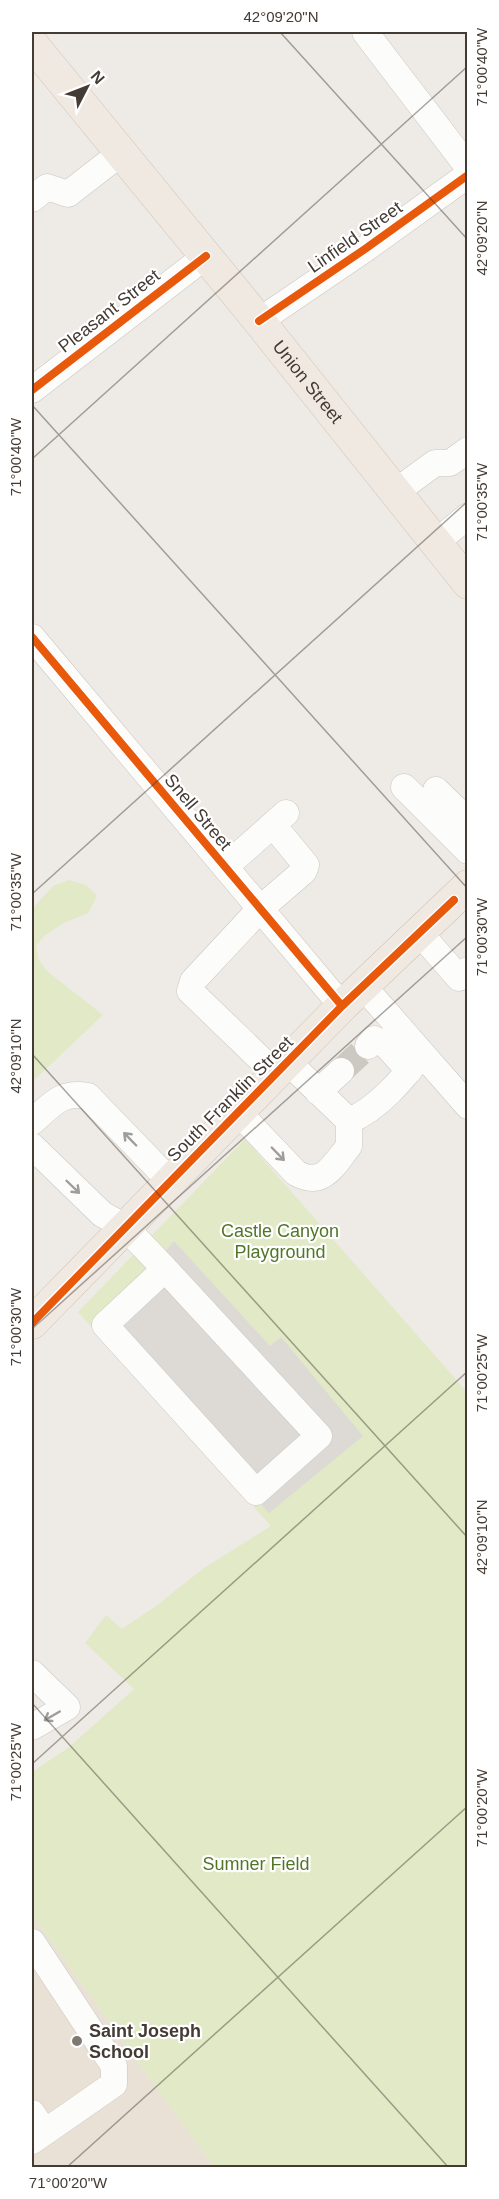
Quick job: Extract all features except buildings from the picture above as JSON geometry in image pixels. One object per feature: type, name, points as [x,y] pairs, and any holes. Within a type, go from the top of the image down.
[{"type":"main road","name":"Union Street","points":[[36,56],[121,153],[206,256],[468,583]]},
{"type":"main road","name":"South Franklin Street","points":[[33,1318],[352,996],[468,886]]},
{"type":"street","points":[[36,56],[41,32]]},
{"type":"street","points":[[365,32],[468,166]]},
{"type":"street","points":[[32,199],[47,187],[68,194],[121,153]]},
{"type":"street","name":"Linfield Street","points":[[259,321],[468,175]]},
{"type":"street","name":"Pleasant Street","points":[[32,390],[206,256]]},
{"type":"street","points":[[394,493],[435,463],[450,463],[468,450]]},
{"type":"street","points":[[435,543],[468,516]]},
{"type":"street","name":"Snell Street","points":[[32,637],[260,909],[352,996],[416,1063]]},
{"type":"street","points":[[404,787],[468,851]]},
{"type":"street","points":[[436,790],[468,820]]},
{"type":"street","points":[[225,867],[279,819],[306,865],[304,871],[260,909],[193,981],[190,991],[281,1067],[318,1092],[349,1122],[349,1146],[321,1178],[306,1178],[296,1173],[238,1112]]},
{"type":"street","points":[[418,931],[465,978]]},
{"type":"street","points":[[368,1046],[374,1040],[381,1041],[416,1063],[468,1106]]},
{"type":"street","points":[[349,1122],[361,1115],[402,1081],[416,1063]]},
{"type":"street","points":[[318,1092],[341,1071]]},
{"type":"street","points":[[32,1122],[63,1096],[78,1094],[88,1096],[170,1181]]},
{"type":"street","points":[[32,1146],[102,1214],[125,1227],[165,1269],[319,1436],[256,1492],[105,1325],[165,1269]]},
{"type":"street","points":[[32,1673],[67,1707],[32,1728]]},
{"type":"street","points":[[32,1942],[114,2066],[115,2075],[114,2084],[36,2129]]},
{"type":"shaded area","points":[[174,1241],[270,1346],[281,1337],[363,1436],[269,1513],[96,1325],[149,1271]]},
{"type":"shaded area","name":"Saint Joseph School","points":[[32,1915],[214,2167],[32,2167]]},
{"type":"green space","points":[[69,880],[86,885],[97,896],[88,913],[64,923],[44,936],[36,946],[39,960],[48,972],[103,1015],[32,1082],[32,909],[53,886]]},
{"type":"green space","name":"Sumner Field","points":[[245,1139],[467,1392],[467,2167],[238,2168],[236,2165],[214,2167],[32,1915],[32,1772],[68,1748],[134,1689],[85,1643],[106,1615],[122,1629],[156,1606],[204,1568],[271,1526],[78,1312]]},
{"type":"tunnel","points":[[341,1071],[368,1046]]},
{"type":"cycle path","points":[[259,321],[468,175]]},
{"type":"cycle path","points":[[32,390],[206,256]]},
{"type":"cycle path","points":[[32,637],[342,1006]]},
{"type":"cycle path","points":[[32,1323],[342,1006],[454,900]]},
{"type":"place","name":"Saint Joseph School","points":[[77,2041]]},
{"type":"park label","name":"Castle Canyon Playground","points":[[280,1241]]}]
